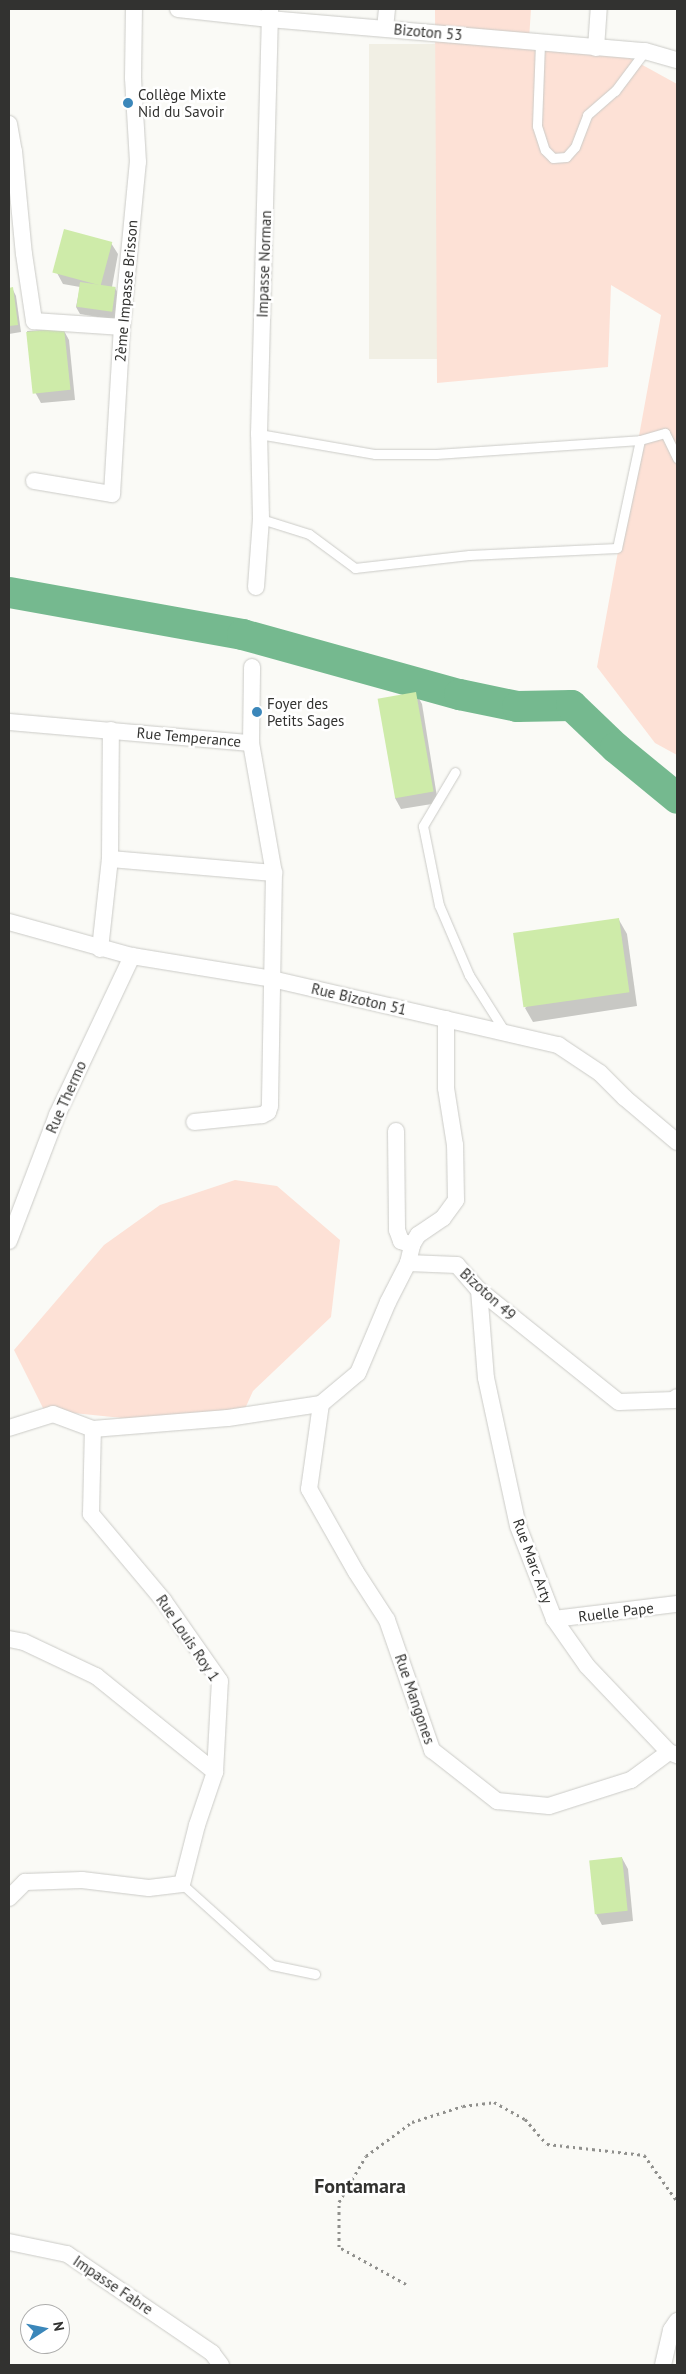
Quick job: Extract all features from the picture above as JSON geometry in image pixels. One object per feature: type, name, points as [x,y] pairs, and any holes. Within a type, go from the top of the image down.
[{"type":"street","name":"2ème Impasse Brisson","points":[[34,482],[112,494],[122,326],[138,162],[133,78],[134,9]]},
{"type":"street","name":"Bizoton 53","points":[[178,9],[269,14],[385,28],[645,51],[677,60]]},
{"type":"street","points":[[385,28],[387,9]]},
{"type":"street","points":[[596,48],[599,9]]},
{"type":"street","name":"Impasse Norman","points":[[256,587],[261,519],[259,434],[269,14]]},
{"type":"street","points":[[9,124],[14,151],[24,254],[34,321],[122,326]]},
{"type":"street","points":[[251,743],[252,667]]},
{"type":"street","name":"Rue Temperance","points":[[9,722],[251,743],[274,873],[270,1106],[268,1112],[262,1114],[194,1122]]},
{"type":"street","points":[[100,949],[110,859],[110,730]]},
{"type":"street","points":[[110,859],[274,873]]},
{"type":"street","name":"Rue Bizoton 51","points":[[9,922],[100,949],[272,979],[558,1045],[600,1073],[625,1098],[677,1142]]},
{"type":"street","name":"Rue Thermo","points":[[9,1241],[57,1115],[132,956]]},
{"type":"street","points":[[9,1428],[53,1414],[94,1430],[228,1418],[321,1404],[358,1373],[388,1302],[408,1263],[412,1245],[418,1235],[443,1218],[456,1200],[455,1145],[446,1088],[446,1019]]},
{"type":"street","points":[[396,1131],[397,1230],[401,1241],[412,1245]]},
{"type":"street","name":"Bizoton 49","points":[[408,1263],[457,1265],[480,1290],[619,1402],[674,1400],[677,1397]]},
{"type":"street","name":"Rue Marc Arty","points":[[480,1290],[486,1378],[518,1526],[554,1619],[587,1666],[673,1754]]},
{"type":"street","name":"Rue Mangones","points":[[321,1404],[309,1489],[356,1572],[388,1620],[432,1750],[497,1800],[549,1806],[631,1780],[673,1754]]},
{"type":"street","name":"Rue Louis Roy 1","points":[[94,1430],[91,1514],[164,1601],[220,1681],[215,1772],[197,1825],[182,1884]]},
{"type":"street","name":"Ruelle Pape","points":[[554,1619],[677,1604]]},
{"type":"street","points":[[9,1639],[24,1642],[96,1676],[215,1772]]},
{"type":"street","points":[[9,1898],[25,1882],[82,1880],[149,1888],[182,1884]]},
{"type":"street","name":"Impasse Fabre","points":[[9,2242],[67,2254],[212,2353],[221,2365]]},
{"type":"street","points":[[663,2365],[671,2330],[677,2321]]},
{"type":"lane","points":[[540,43],[537,126],[544,150],[554,158],[566,157],[575,147],[587,114],[615,91],[645,51]]},
{"type":"lane","points":[[259,434],[375,454],[436,454],[640,440],[665,433],[677,458]]},
{"type":"lane","points":[[261,519],[309,534],[355,568],[469,555],[617,548],[640,440]]},
{"type":"lane","points":[[455,772],[423,826],[439,905],[469,975],[505,1032]]},
{"type":"lane","points":[[182,1884],[272,1964],[315,1974]]},
{"type":"path","points":[[406,2284],[339,2247],[339,2202],[366,2156],[412,2122],[464,2106],[494,2102],[524,2119],[548,2144],[644,2155],[677,2201]]},
{"type":"shaded area","points":[[435,9],[531,9],[529,40],[608,46],[677,84],[677,755],[655,743],[597,667],[661,315],[611,285],[608,367],[437,383]]},
{"type":"shaded area","points":[[369,44],[504,44],[504,359],[369,359]]},
{"type":"shaded area","points":[[235,1180],[277,1186],[340,1240],[331,1317],[253,1391],[238,1424],[181,1424],[44,1410],[14,1350],[104,1245],[160,1205]]},
{"type":"building","points":[[64,229],[112,242],[101,285],[52,272]]},
{"type":"building","points":[[80,282],[116,287],[112,312],[77,307]]},
{"type":"building","points":[[13,287],[18,325],[9,326],[9,288]]},
{"type":"building","points":[[64,328],[70,390],[33,394],[26,332]]},
{"type":"building","points":[[416,692],[434,791],[395,798],[378,699]]},
{"type":"building","points":[[619,918],[629,992],[523,1007],[513,933]]},
{"type":"building","points":[[622,1857],[628,1911],[595,1914],[589,1860]]},
{"type":"waterway","points":[[9,592],[242,634],[459,694],[517,706],[571,705],[615,747],[677,798]]},
{"type":"place","name":"Collège Mixte Nid du Savoir","points":[[128,103]]},
{"type":"place","name":"Foyer des Petits Sages","points":[[257,712]]},
{"type":"district","name":"Fontamara","points":[[360,2186]]}]
